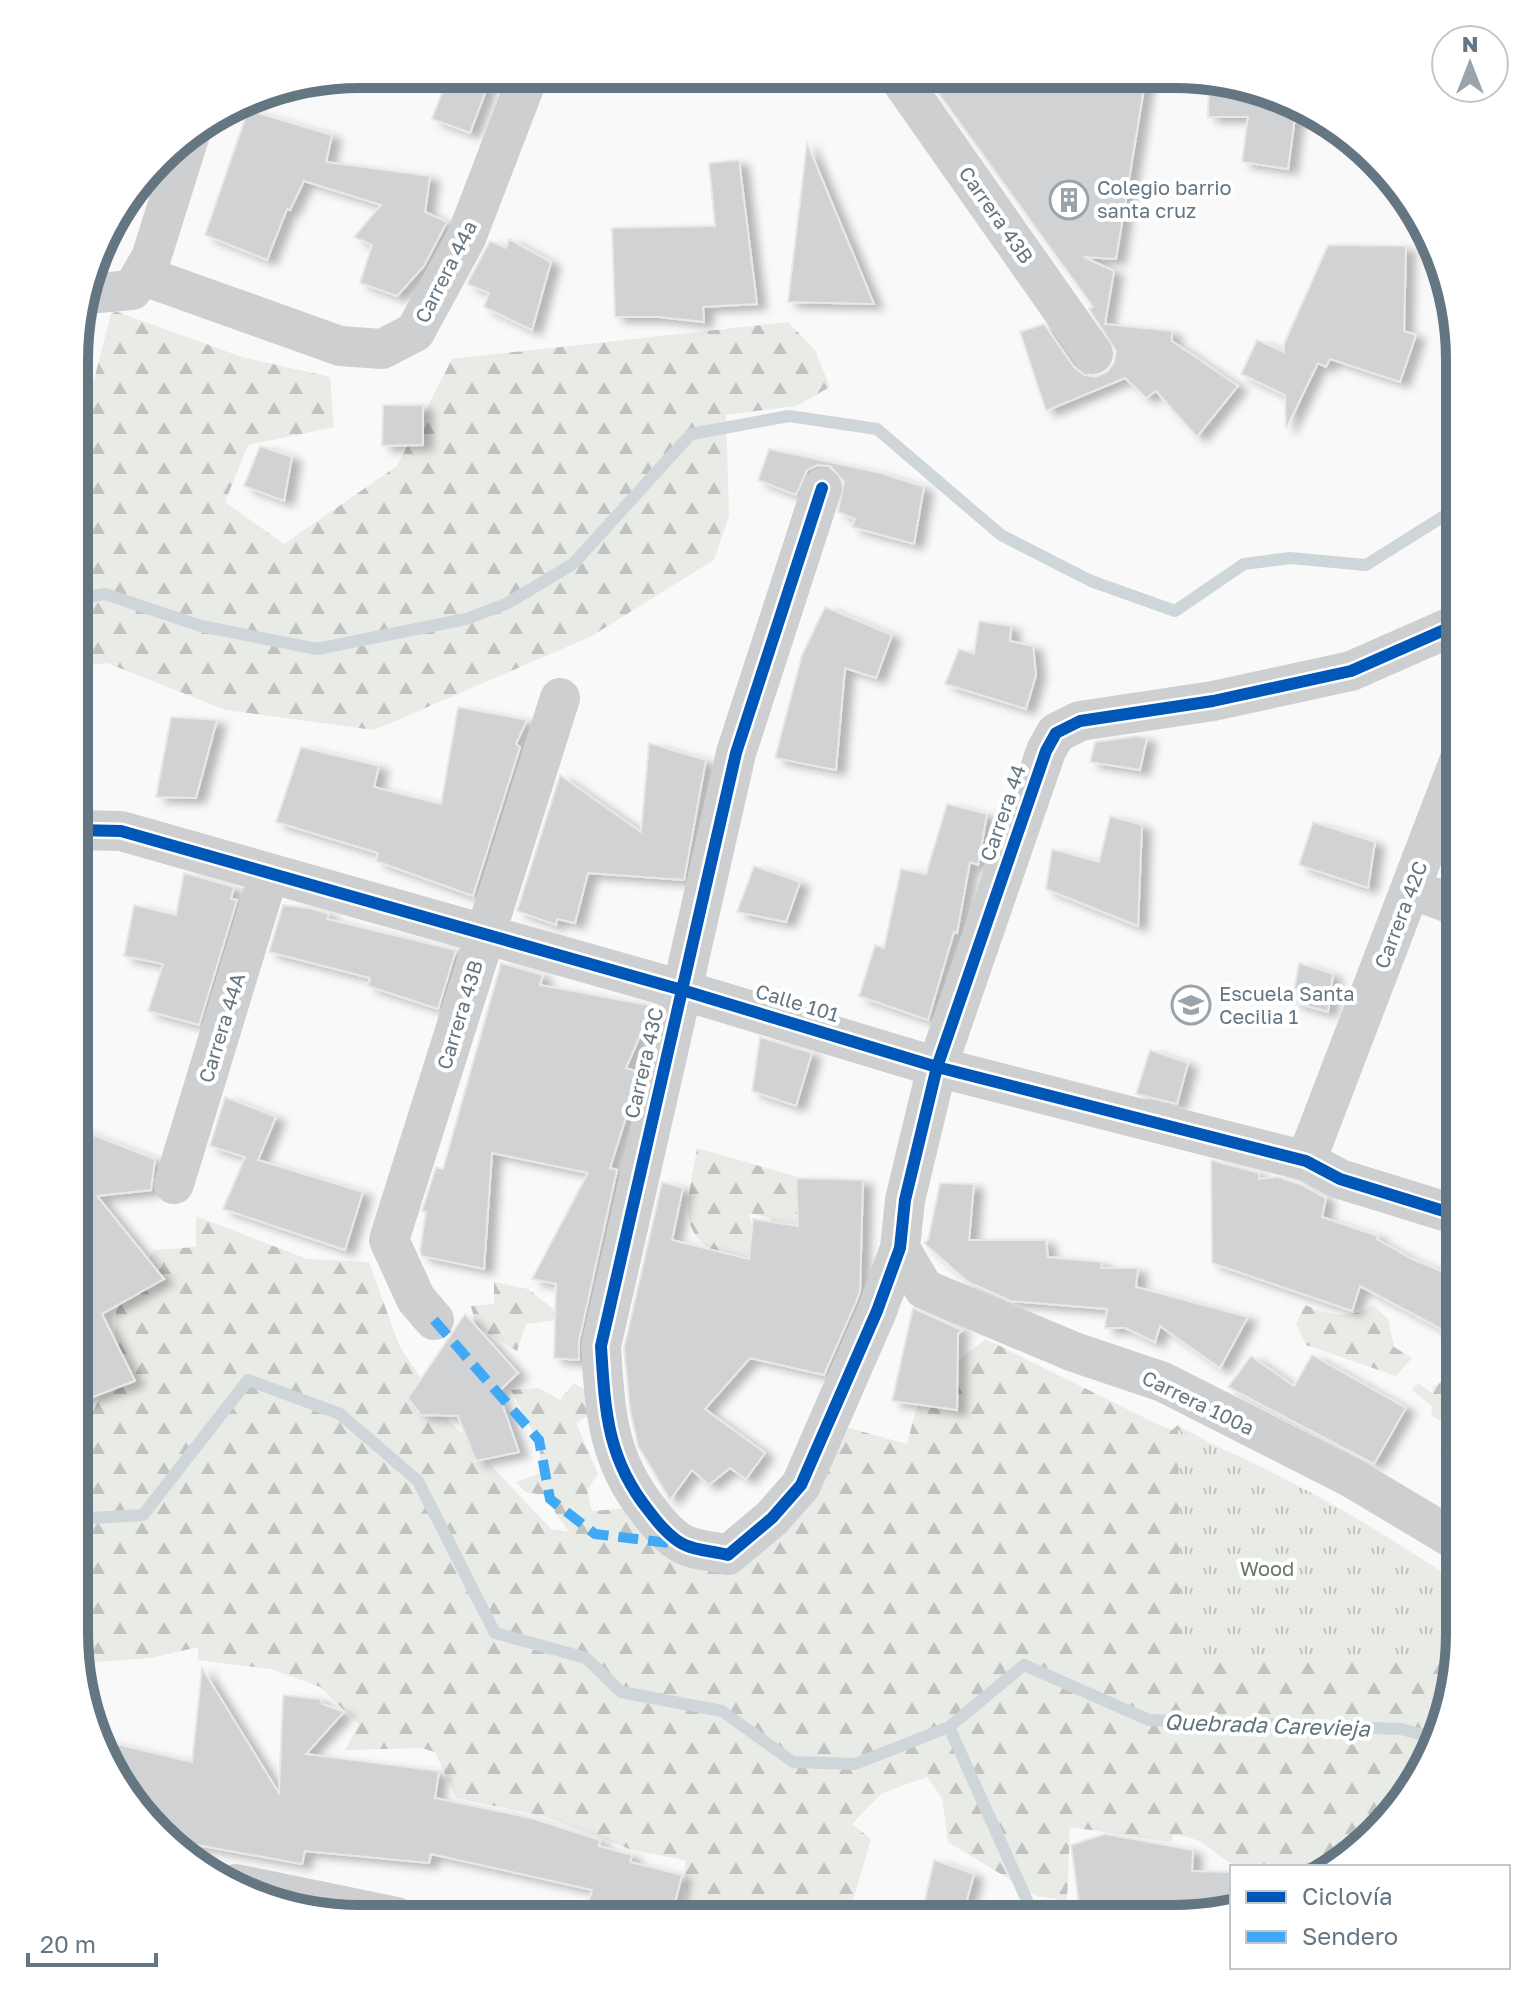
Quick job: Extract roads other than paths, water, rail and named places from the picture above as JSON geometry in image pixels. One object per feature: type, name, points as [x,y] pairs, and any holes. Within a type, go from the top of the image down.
[{"type":"street","name":"Carrera 43B","points":[[907,88],[1093,354]]},
{"type":"street","name":"Carrera 44a","points":[[136,283],[340,346],[382,349],[404,338],[415,332],[466,238],[523,89]]},
{"type":"street","points":[[97,292],[136,283],[151,258],[184,153]]},
{"type":"street","name":"Carrera 43C","points":[[726,1554],[684,1545],[660,1525],[630,1487],[615,1456],[605,1408],[601,1346],[608,1304],[736,753],[822,488]]},
{"type":"street","name":"Carrera 44","points":[[726,1554],[772,1518],[801,1485],[877,1311],[900,1248],[905,1200],[937,1067],[1046,751],[1056,733],[1080,721],[1213,701],[1351,671],[1446,629]]},
{"type":"street","name":"Carrera 43B","points":[[434,1320],[416,1299],[389,1240],[560,698]]},
{"type":"street","name":"Carrera 42C","points":[[1306,1161],[1446,797]]},
{"type":"street","name":"Calle 101","points":[[88,830],[121,831],[682,990],[937,1067],[1306,1161],[1340,1179],[1445,1211]]},
{"type":"street","name":"Carrera 44A","points":[[174,1184],[269,873]]},
{"type":"street","points":[[1411,889],[1446,902]]},
{"type":"street","name":"Carrera 100a","points":[[900,1248],[924,1289],[1060,1347],[1163,1382],[1352,1478],[1445,1534]]},
{"type":"street","points":[[279,1893],[330,1903]]},
{"type":"waterway","points":[[88,597],[105,594],[201,626],[317,649],[466,619],[506,604],[573,564],[691,434],[789,416],[877,429],[1001,535],[1091,581],[1175,611],[1244,564],[1290,558],[1366,565],[1446,515]]},
{"type":"waterway","name":"Quebrada Carevieja","points":[[88,1518],[143,1515],[248,1380],[340,1414],[418,1481],[495,1633],[586,1658],[621,1692],[722,1711],[793,1762],[855,1764],[949,1727],[1024,1665],[1149,1720],[1401,1729],[1426,1736]]},
{"type":"waterway","points":[[949,1727],[1029,1905]]},
{"type":"place","name":"Colegio barrio santa cruz","points":[[1069,200]]},
{"type":"place","name":"Escuela Santa Cecilia 1","points":[[1191,1005]]},
{"type":"park label","name":"Wood","points":[[1267,1569]]}]
